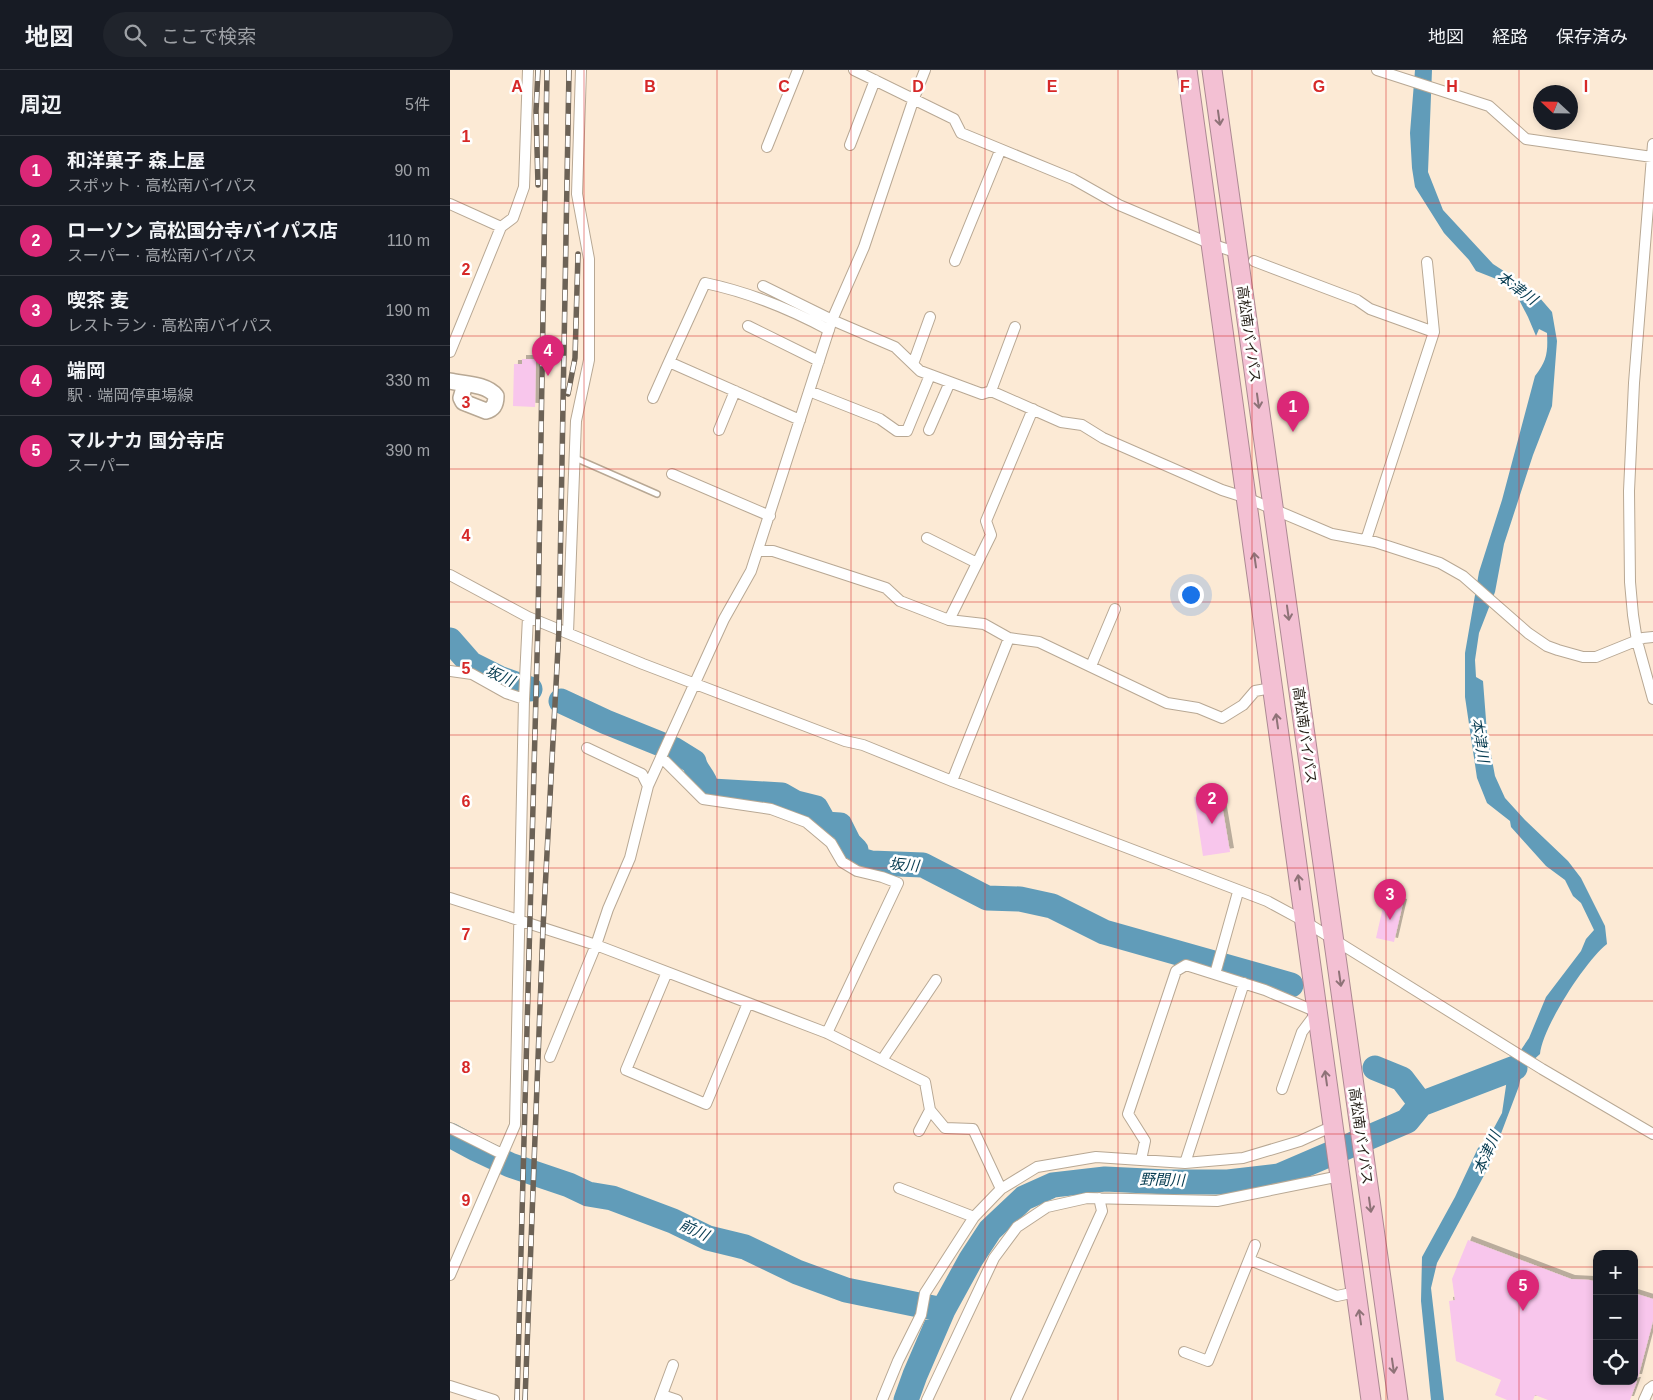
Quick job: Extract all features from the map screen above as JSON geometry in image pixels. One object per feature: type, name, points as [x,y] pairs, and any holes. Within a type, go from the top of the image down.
[{"type":"highway","name":"高松南バイパス","points":[[1187,70],[1371,1400]]},
{"type":"highway","name":"高松南バイパス","points":[[1212,70],[1246,257],[1273,510],[1398,1400]]},
{"type":"street","points":[[450,352],[501,227],[513,218],[524,187],[528,70]]},
{"type":"street","points":[[568,633],[576,421],[589,360],[589,260],[577,194],[581,70]]},
{"type":"street","points":[[767,147],[798,70]]},
{"type":"street","points":[[854,70],[954,119],[961,133],[1000,151],[1073,179],[1119,205],[1211,244],[1357,300],[1370,309],[1434,332]]},
{"type":"street","points":[[550,1057],[630,858],[648,786],[724,619],[751,572],[831,325],[864,247],[925,70]]},
{"type":"street","points":[[1376,70],[1489,106],[1526,139],[1652,157]]},
{"type":"street","points":[[850,145],[875,80]]},
{"type":"street","points":[[1653,144],[1634,384],[1629,491],[1630,582],[1633,615],[1637,641],[1653,699]]},
{"type":"street","points":[[955,261],[1000,151]]},
{"type":"street","points":[[450,204],[501,227]]},
{"type":"street","points":[[1366,540],[1434,332],[1427,262]]},
{"type":"street","points":[[653,398],[705,283],[724,287],[894,347],[920,371],[982,394],[991,391],[1061,422],[1082,425],[1103,438],[1222,490],[1247,498],[1332,534],[1374,542],[1440,563],[1463,576],[1528,633],[1547,646],[1583,658],[1596,657],[1637,641],[1653,637]]},
{"type":"street","points":[[763,286],[831,325]]},
{"type":"street","points":[[912,364],[930,317]]},
{"type":"street","points":[[748,326],[819,360]]},
{"type":"street","points":[[991,391],[1015,328]]},
{"type":"street","points":[[670,362],[800,420]]},
{"type":"street","points":[[809,391],[880,419],[897,431],[908,431],[930,375]]},
{"type":"street","points":[[929,430],[950,382]]},
{"type":"street","points":[[719,430],[735,391]]},
{"type":"street","points":[[949,620],[992,535],[986,520],[1033,409]]},
{"type":"street","points":[[672,474],[770,516]]},
{"type":"street","points":[[927,538],[978,563]]},
{"type":"street","points":[[758,551],[773,551],[886,588],[900,601],[949,620],[984,624],[1009,638],[1039,642],[1166,703],[1198,708],[1222,718],[1243,705],[1255,691],[1272,688]]},
{"type":"street","points":[[450,575],[528,617],[694,684],[845,741],[863,745],[1238,892],[1267,901],[1304,921],[1542,1069],[1653,1134]]},
{"type":"street","points":[[1091,666],[1114,609]]},
{"type":"street","points":[[450,1275],[515,1125],[524,699],[528,617]]},
{"type":"street","points":[[952,781],[1009,638]]},
{"type":"street","points":[[450,671],[472,674],[506,693],[524,699]]},
{"type":"street","points":[[587,748],[642,774],[648,786]]},
{"type":"street","points":[[664,750],[703,799],[771,809],[806,822],[832,843],[842,862],[857,871],[898,883],[827,1033]]},
{"type":"street","points":[[1217,966],[1238,892]]},
{"type":"street","points":[[450,898],[552,930],[827,1033],[925,1082],[930,1110],[945,1128],[973,1129],[1002,1189]]},
{"type":"street","points":[[1142,1160],[1145,1141],[1128,1114],[1176,971],[1186,965],[1217,966],[1244,983],[1266,990],[1317,1012],[1302,1032],[1282,1089]]},
{"type":"street","points":[[666,972],[626,1070],[706,1104],[748,1003]]},
{"type":"street","points":[[882,1060],[936,980]]},
{"type":"street","points":[[1184,1163],[1244,983]]},
{"type":"street","points":[[919,1132],[930,1110]]},
{"type":"street","points":[[882,1400],[921,1315],[926,1293],[974,1217],[1002,1189],[1037,1167],[1096,1158],[1184,1163],[1243,1158],[1300,1140],[1333,1126]]},
{"type":"street","points":[[450,1128],[502,1154]]},
{"type":"street","points":[[927,1400],[994,1258],[1017,1227],[1047,1207],[1087,1198],[1217,1201],[1339,1172]]},
{"type":"street","points":[[899,1188],[974,1217]]},
{"type":"street","points":[[1016,1400],[1102,1211],[1099,1198]]},
{"type":"street","points":[[1184,1352],[1208,1362],[1255,1245]]},
{"type":"street","points":[[1250,1260],[1337,1296],[1356,1292]]},
{"type":"street","points":[[674,1365],[661,1397],[677,1400]]},
{"type":"street","points":[[450,1386],[480,1398],[494,1400]]},
{"type":"street","points":[[1644,1400],[1653,1386]]},
{"type":"lane","points":[[574,458],[657,494]]},
{"type":"water","name":"本津川","points":[[1415,70],[1432,70],[1428,172],[1443,210],[1493,264],[1539,297],[1552,312],[1557,341],[1552,406],[1533,455],[1504,544],[1495,592],[1479,633],[1475,660],[1476,677],[1483,681],[1487,733],[1495,776],[1505,798],[1568,861],[1581,878],[1605,926],[1607,944],[1588,964],[1566,995],[1548,1028],[1540,1054],[1522,1070],[1519,1086],[1488,1168],[1437,1263],[1431,1288],[1444,1400],[1431,1400],[1421,1301],[1422,1257],[1455,1197],[1478,1148],[1488,1139],[1502,1113],[1507,1079],[1502,1070],[1514,1060],[1529,1038],[1546,997],[1581,951],[1586,939],[1594,930],[1581,903],[1573,896],[1565,880],[1546,866],[1511,827],[1510,821],[1487,803],[1477,778],[1465,697],[1465,653],[1479,572],[1502,500],[1535,376],[1546,356],[1547,333],[1539,329],[1536,336],[1515,292],[1504,282],[1476,271],[1469,260],[1444,233],[1415,187],[1410,133]]},
{"type":"building","points":[[522,359],[536,359],[535,407],[513,406],[514,364],[522,364]]},
{"type":"building","points":[[1220,793],[1230,852],[1203,856],[1194,797]]},
{"type":"building","points":[[1385,898],[1403,903],[1394,942],[1376,938]]},
{"type":"building","points":[[1468,1240],[1571,1279],[1593,1281],[1593,1385],[1636,1385],[1630,1400],[1548,1400],[1535,1395],[1533,1400],[1507,1400],[1495,1395],[1501,1380],[1456,1361],[1449,1301],[1455,1300],[1452,1279]]},
{"type":"building","points":[[1638,1294],[1653,1299],[1653,1321],[1638,1378]]},
{"type":"waterway","name":"坂川","points":[[450,640],[471,664],[499,678],[530,689]]},
{"type":"waterway","name":"坂川","points":[[561,701],[606,722],[673,749],[694,762],[706,786],[712,791],[782,795],[796,803],[816,808],[825,824],[840,825],[849,843],[856,850],[857,859],[871,863],[923,865],[987,898],[1020,899],[1052,906],[1104,932],[1291,985]]},
{"type":"waterway","name":"坂川","points":[[1375,1068],[1402,1079],[1421,1104]]},
{"type":"waterway","name":"野間川","points":[[906,1400],[943,1310],[971,1259],[990,1230],[1024,1198],[1053,1185],[1105,1179],[1228,1182],[1279,1176],[1407,1121],[1421,1104],[1515,1068]]},
{"type":"waterway","name":"前川","points":[[450,1135],[510,1165],[569,1185],[588,1194],[612,1198],[673,1221],[708,1238],[745,1247],[797,1272],[846,1290],[943,1310]]},
{"type":"railway","points":[[538,70],[536,111],[538,185]]},
{"type":"railway","points":[[517,1400],[538,621],[547,70]]},
{"type":"railway","points":[[525,1400],[543,928],[559,629],[569,70]]},
{"type":"railway","points":[[568,394],[575,358],[578,254]]},
{"type":"place","name":"端岡","points":[[548,376]]},
{"type":"place","name":"和洋菓子 森上屋","points":[[1293,432]]},
{"type":"place","name":"ローソン 高松国分寺バイパス店","points":[[1212,824]]},
{"type":"place","name":"喫茶 麦","points":[[1390,920]]},
{"type":"place","name":"マルナカ 国分寺店","points":[[1523,1311]]}]
